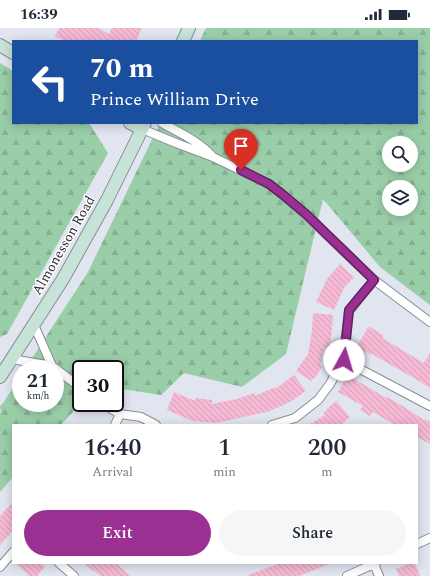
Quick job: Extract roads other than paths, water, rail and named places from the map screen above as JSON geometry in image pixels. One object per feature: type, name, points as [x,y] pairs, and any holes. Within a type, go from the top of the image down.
[{"type":"main road","points":[[183,40],[189,28]]},
{"type":"main road","points":[[0,45],[12,52]]},
{"type":"main road","name":"Almonesson Road","points":[[0,377],[63,279],[107,200],[143,126]]},
{"type":"street","points":[[164,124],[205,148],[214,157]]},
{"type":"street","points":[[143,126],[176,143],[214,157],[269,184],[306,214],[374,280],[430,322]]},
{"type":"street","points":[[275,424],[295,418],[318,400],[330,384],[344,360],[349,310],[374,280]]},
{"type":"street","points":[[34,325],[49,360]]},
{"type":"street","points":[[12,359],[18,360]]},
{"type":"street","points":[[344,360],[430,406]]},
{"type":"street","points":[[64,375],[72,381]]},
{"type":"street","points":[[117,412],[120,414],[141,417],[154,424]]},
{"type":"street","points":[[115,424],[120,414]]},
{"type":"street","points":[[418,544],[430,538]]},
{"type":"street","points":[[0,567],[12,553]]},
{"type":"street","points":[[60,564],[70,574]]},
{"type":"street","points":[[347,576],[373,564]]},
{"type":"street","points":[[375,564],[379,576]]}]
